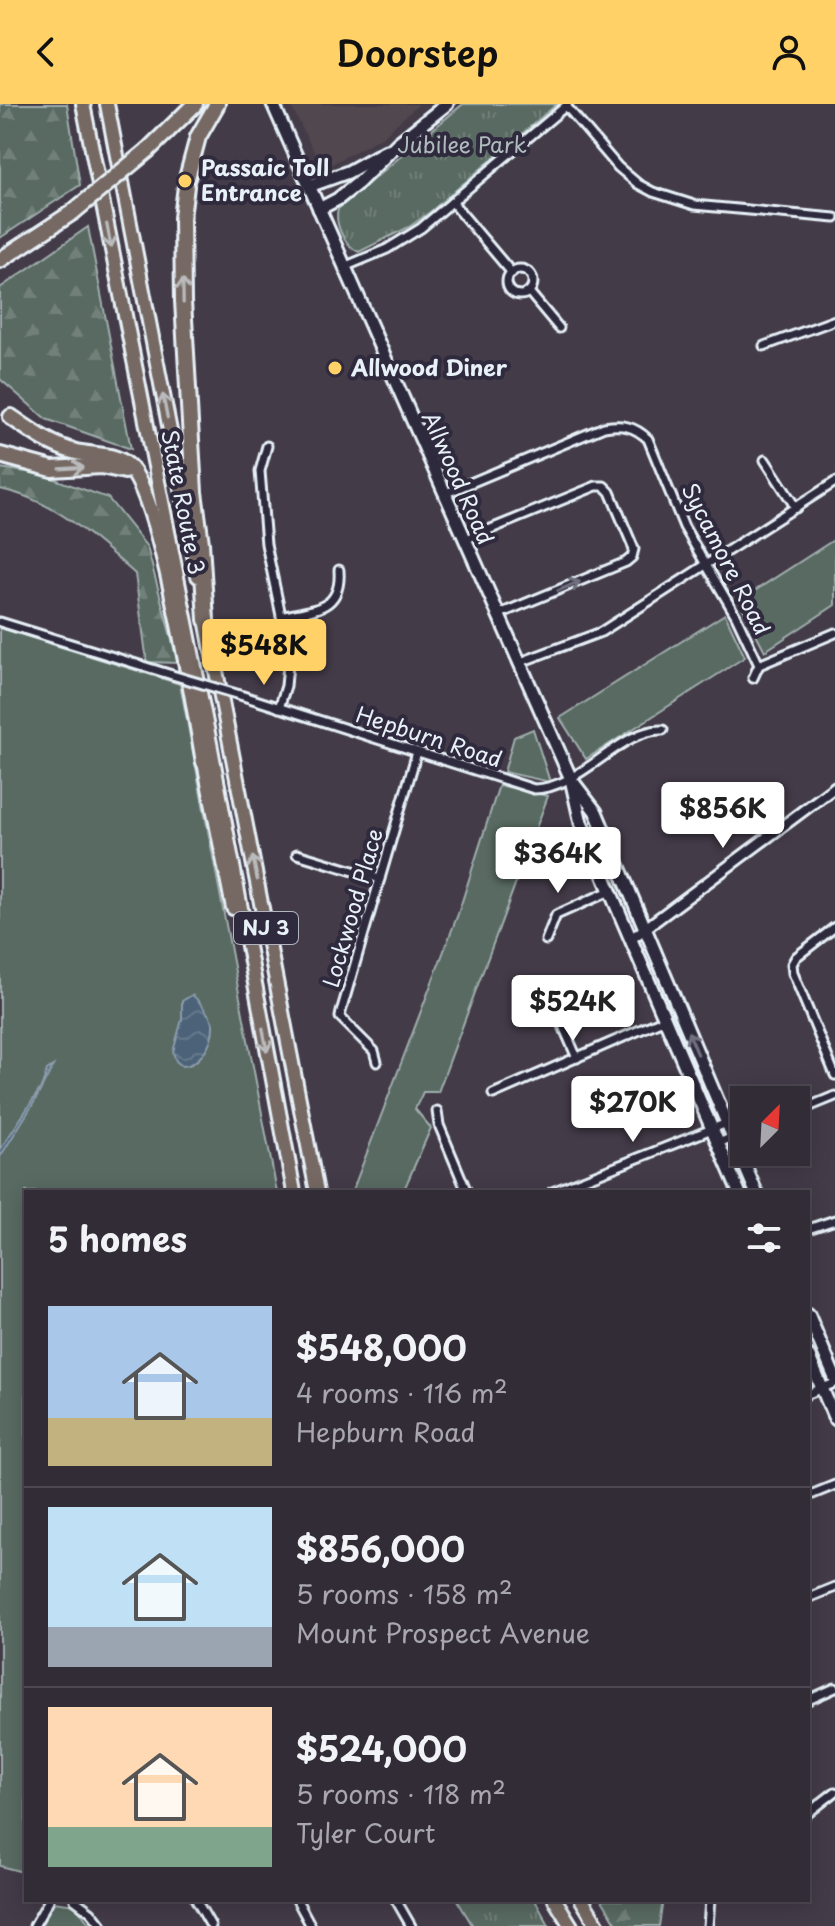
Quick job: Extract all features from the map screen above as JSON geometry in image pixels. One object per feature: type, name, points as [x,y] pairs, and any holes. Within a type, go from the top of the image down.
[{"type":"highway","name":"State Route 3","points":[[83,104],[188,629],[294,1190]]},
{"type":"highway","name":"State Route 3","points":[[107,104],[317,1190]]},
{"type":"highway","points":[[0,260],[73,212],[152,146],[192,104]]},
{"type":"highway","points":[[206,620],[194,492],[182,218],[186,182],[198,137],[217,104]]},
{"type":"highway","points":[[5,412],[59,446],[121,461],[131,469],[139,483],[166,570],[229,894],[258,1001]]},
{"type":"highway","points":[[0,455],[52,469],[118,468],[139,483]]},
{"type":"highway","points":[[556,1902],[571,1926]]},
{"type":"highway","points":[[583,1902],[598,1926]]},
{"type":"main road","name":"Allwood Road","points":[[273,104],[571,779],[581,823],[738,1190]]},
{"type":"main road","points":[[319,209],[358,183],[393,147],[447,104]]},
{"type":"main road","points":[[309,186],[348,172],[393,147]]},
{"type":"main road","name":"Allwood Road","points":[[571,779],[596,812],[730,1126]]},
{"type":"main road","name":"Allwood Road","points":[[748,1166],[755,1190]]},
{"type":"main road","points":[[810,1319],[835,1380]]},
{"type":"main road","points":[[810,1360],[835,1419]]},
{"type":"street","points":[[344,267],[400,242],[421,228],[567,105],[627,175],[643,187],[667,198],[694,205],[835,218]]},
{"type":"street","points":[[452,202],[512,273]]},
{"type":"street","points":[[520,270],[528,273],[533,284],[529,292],[522,295],[511,291],[508,279],[512,273],[520,270]]},
{"type":"street","points":[[529,292],[559,328]]},
{"type":"street","points":[[764,346],[835,320]]},
{"type":"street","name":"Sycamore Road","points":[[444,494],[596,430],[625,425],[648,439],[684,527],[736,616],[759,665],[753,678]]},
{"type":"street","points":[[267,446],[260,471],[266,544],[290,665],[279,708]]},
{"type":"street","points":[[765,460],[796,508]]},
{"type":"street","points":[[518,663],[601,632],[835,482]]},
{"type":"street","points":[[464,540],[596,486],[604,486],[610,492],[634,549],[632,557],[497,615]]},
{"type":"street","points":[[281,617],[317,608],[332,600],[340,587],[339,570]]},
{"type":"street","name":"Hepburn Road","points":[[0,622],[534,789],[554,787],[643,732],[663,730]]},
{"type":"street","points":[[759,665],[835,633]]},
{"type":"street","name":"Lockwood Place","points":[[377,1062],[374,1051],[340,1017],[417,752]]},
{"type":"street","points":[[631,939],[835,787]]},
{"type":"street","points":[[297,854],[380,879]]},
{"type":"street","points":[[546,940],[556,915],[610,891]]},
{"type":"street","points":[[835,927],[796,957],[792,964],[835,1075]]},
{"type":"street","points":[[553,1003],[577,1058]]},
{"type":"street","points":[[493,1094],[665,1019]]},
{"type":"street","points":[[810,1106],[835,1096]]},
{"type":"street","points":[[437,1111],[439,1125],[466,1190]]},
{"type":"street","points":[[557,1190],[727,1123]]},
{"type":"street","points":[[718,1143],[730,1138]]},
{"type":"street","points":[[810,1228],[835,1220]]},
{"type":"street","points":[[810,1393],[835,1380]]},
{"type":"street","points":[[810,1495],[835,1485]]},
{"type":"street","points":[[810,1597],[835,1587]]},
{"type":"street","points":[[810,1699],[835,1688]]},
{"type":"street","points":[[810,1811],[835,1792]]},
{"type":"street","points":[[34,1926],[48,1902]]},
{"type":"street","points":[[78,1902],[102,1926]]},
{"type":"street","points":[[197,1902],[211,1926]]},
{"type":"street","points":[[298,1902],[311,1926]]},
{"type":"street","points":[[397,1902],[411,1926]]},
{"type":"street","points":[[708,1926],[710,1902]]},
{"type":"shaded area","points":[[290,104],[419,104],[383,136],[332,164],[318,160]]},
{"type":"green space","points":[[0,104],[67,104],[80,185],[0,238]]},
{"type":"green space","name":"Jubilee Park","points":[[463,104],[557,104],[409,227],[359,252],[354,249],[339,228],[338,209]]},
{"type":"green space","points":[[88,227],[131,449],[46,419],[0,379],[0,288]]},
{"type":"green space","points":[[0,468],[40,474],[108,498],[147,547],[178,663],[147,662],[135,574],[89,534],[56,511],[20,494],[0,489]]},
{"type":"green space","points":[[835,539],[835,605],[765,651],[739,601]]},
{"type":"green space","points":[[725,614],[745,657],[586,759],[560,718]]},
{"type":"green space","points":[[0,628],[180,684],[277,1190],[24,1190],[24,1872],[0,1866]]},
{"type":"green space","points":[[533,729],[550,782],[504,772],[514,737]]},
{"type":"green space","points":[[499,785],[548,796],[438,1092],[423,1092],[415,1109],[431,1128],[404,1190],[353,1190],[458,914]]},
{"type":"green space","points":[[53,1902],[75,1905],[91,1926],[40,1926]]},
{"type":"green space","points":[[458,1902],[536,1902],[549,1926],[473,1926]]},
{"type":"green space","points":[[603,1902],[663,1902],[659,1926],[618,1926]]},
{"type":"water","points":[[192,995],[210,1018],[213,1031],[200,1057],[182,1066],[173,1052],[182,1019],[182,1001]]},
{"type":"water","points":[[53,1066],[35,1101],[0,1157],[0,1150],[42,1086],[47,1070]]},
{"type":"place","name":"Passaic Toll Entrance","points":[[185,181]]},
{"type":"place","name":"Allwood Diner","points":[[335,368]]}]
